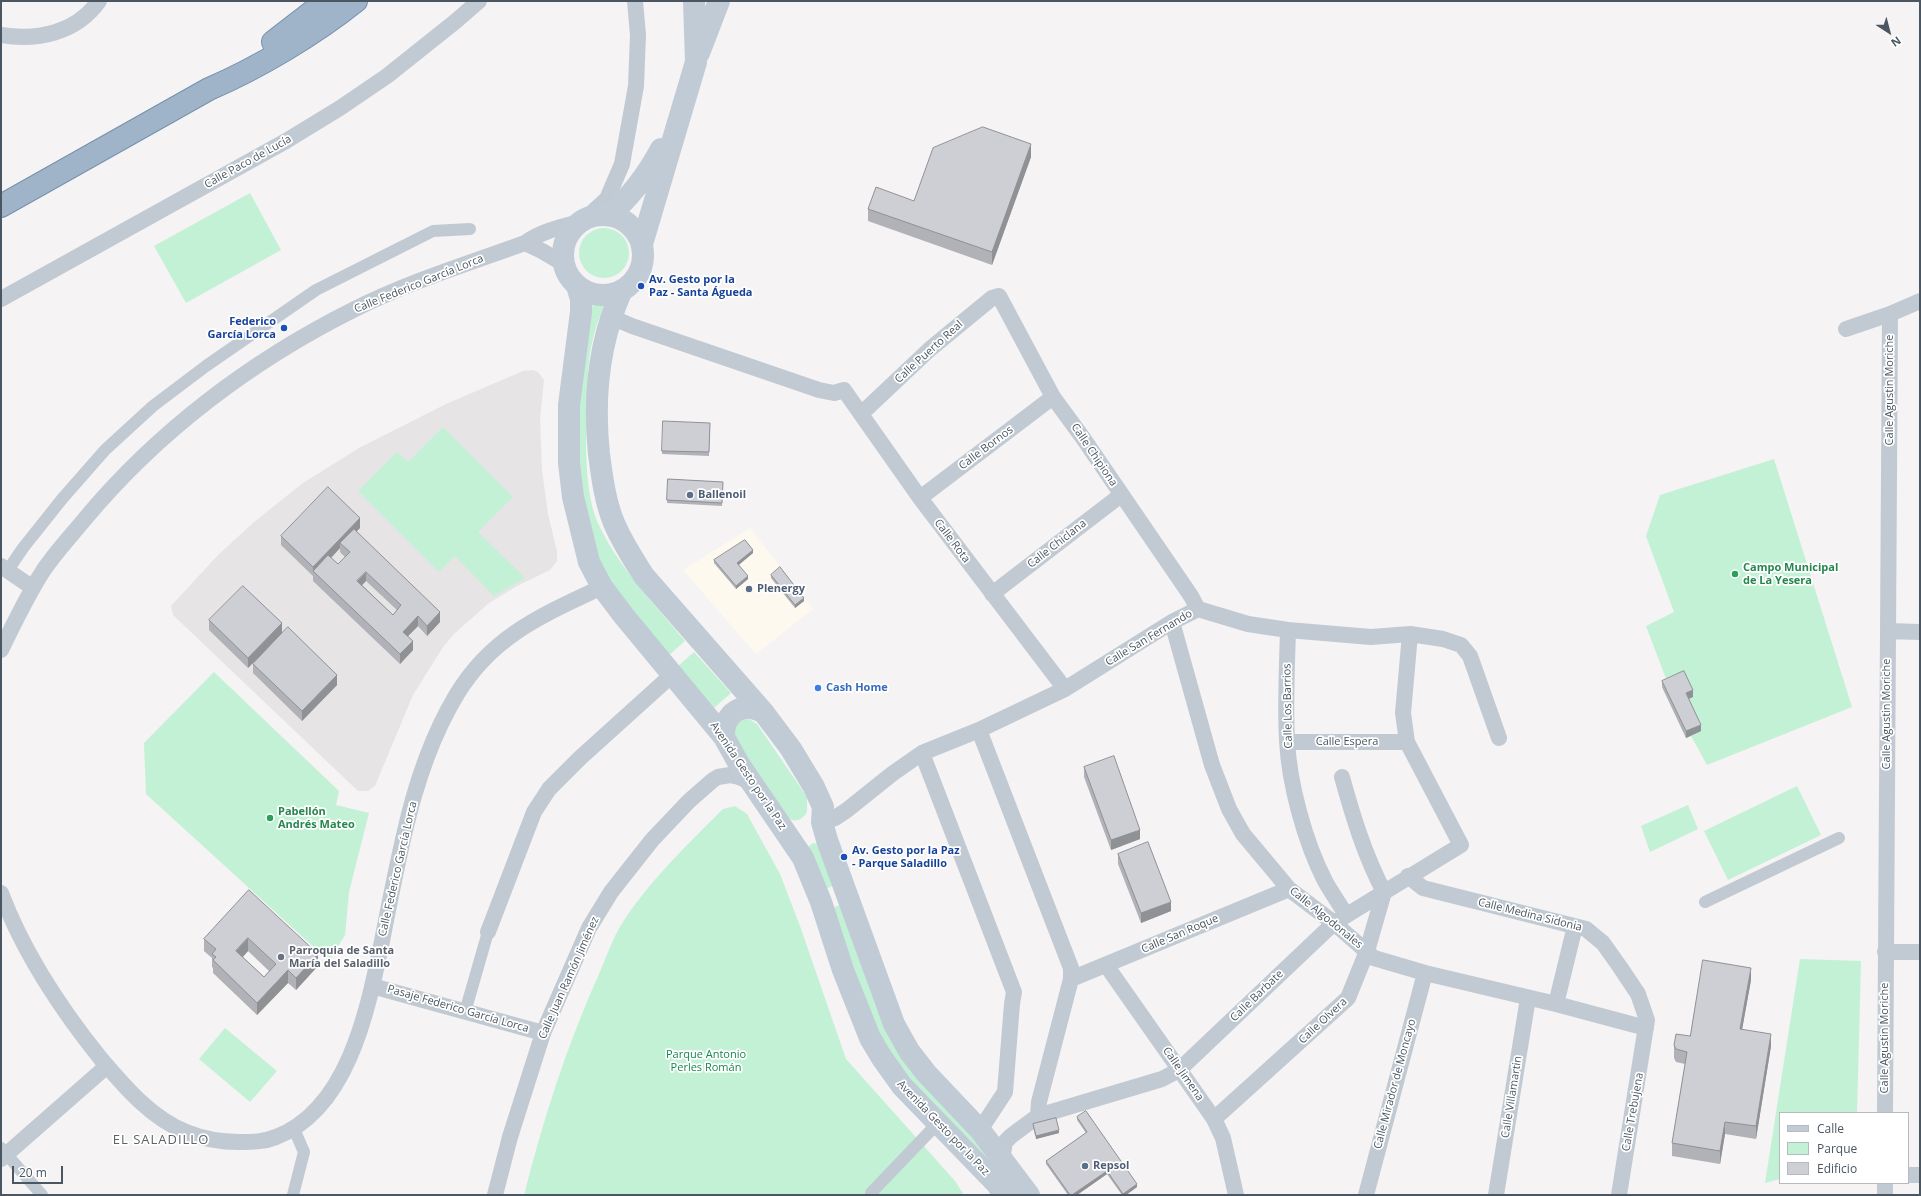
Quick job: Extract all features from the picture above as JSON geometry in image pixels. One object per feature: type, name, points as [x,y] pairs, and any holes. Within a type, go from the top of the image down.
[{"type":"highway","points":[[209,89],[231,69],[276,40],[326,1]]},
{"type":"highway","points":[[1,206],[209,89],[237,77],[331,21],[356,1]]},
{"type":"main road","points":[[609,215],[630,197],[649,172],[662,147],[678,89],[685,50],[682,1]]},
{"type":"main road","points":[[694,1],[696,62]]},
{"type":"main road","points":[[642,244],[696,62],[719,1]]},
{"type":"main road","points":[[596,215],[609,215],[621,219],[631,226],[638,235],[642,244],[643,259],[640,272],[632,282],[622,290],[611,294],[600,295],[588,292],[577,286],[569,276],[564,264],[564,245],[573,228],[582,221],[596,215]]},
{"type":"main road","name":"Avenida Gesto por la Paz","points":[[577,286],[581,299],[581,312],[569,406],[569,463],[573,497],[589,562],[602,587],[624,616],[673,674],[727,742],[751,782],[803,858],[820,902],[843,970],[870,1038],[882,1058],[902,1086],[997,1184],[1004,1195]]},
{"type":"main road","name":"Avenida Gesto por la Paz","points":[[622,290],[605,337],[597,385],[596,423],[601,473],[614,522],[629,554],[644,576],[764,713],[791,749],[814,787],[823,807],[822,822],[894,1024],[909,1051],[926,1073],[980,1130],[1029,1195]]},
{"type":"main road","points":[[727,742],[726,722],[735,710],[750,707],[764,713]]},
{"type":"main road","points":[[785,831],[798,837],[806,836],[813,833],[822,822]]},
{"type":"street","points":[[1,35],[40,37],[68,28],[92,11],[99,1]]},
{"type":"street","name":"Calle Paco de Lucía","points":[[1,299],[286,141],[340,108],[387,76],[479,1]]},
{"type":"street","points":[[582,221],[607,199],[622,164],[636,86],[638,35],[635,1]]},
{"type":"street","name":"Calle Federico García Lorca","points":[[1,650],[33,588],[58,551],[106,493],[166,434],[253,369],[354,310],[446,271],[525,243],[535,236],[554,228],[582,221]]},
{"type":"street","points":[[33,588],[5,568],[105,450],[153,406],[206,366],[316,290],[433,231],[470,229]]},
{"type":"street","points":[[525,243],[564,264]]},
{"type":"street","name":"Calle Chipiona","points":[[999,296],[1052,397],[1083,438],[1191,596],[1198,609]]},
{"type":"street","name":"Calle Puerto Real","points":[[862,413],[930,349],[992,298],[999,296]]},
{"type":"street","points":[[1846,329],[1890,314],[1920,301]]},
{"type":"street","name":"Calle Agustin Moriche","points":[[1885,1112],[1890,314]]},
{"type":"street","name":"Calle Rota","points":[[611,317],[632,326],[819,390],[834,393],[844,390],[862,413],[920,498],[1064,689]]},
{"type":"street","name":"Calle Bornos","points":[[920,498],[1052,397]]},
{"type":"street","name":"Calle Chiclana","points":[[992,594],[1121,495]]},
{"type":"street","name":"Calle Federico García Lorca","points":[[1,893],[26,949],[49,988],[107,1066],[135,1097],[158,1116],[180,1130],[216,1140],[256,1142],[275,1138],[294,1129],[316,1111],[338,1081],[361,1027],[372,986],[404,833],[417,785],[440,724],[458,692],[488,653],[523,626],[602,587]]},
{"type":"street","name":"Calle San Fernando","points":[[822,822],[835,818],[847,810],[892,774],[922,753],[979,730],[1064,689],[1172,622],[1198,609],[1248,624],[1288,630],[1371,637],[1410,634],[1443,639],[1461,645],[1470,656],[1499,738]]},
{"type":"street","name":"Calle Algodonales","points":[[1172,622],[1212,765],[1229,809],[1243,834],[1289,889],[1340,919],[1374,958],[1425,973],[1556,1004],[1646,1028]]},
{"type":"street","name":"Calle Los Barrios","points":[[1288,630],[1285,706],[1287,742],[1291,773],[1300,815],[1340,919]]},
{"type":"street","points":[[1888,631],[1920,632]]},
{"type":"street","points":[[1407,742],[1403,713],[1410,634]]},
{"type":"street","points":[[465,1012],[488,932],[534,812],[549,789],[580,758],[673,674]]},
{"type":"street","points":[[979,730],[1071,968],[1071,979],[1038,1102],[1038,1116]]},
{"type":"street","name":"Calle Juan Ramón Jiménez","points":[[495,1195],[510,1137],[543,1033],[589,928],[611,892],[652,840],[689,801],[718,777],[727,742]]},
{"type":"street","name":"Calle Espera","points":[[1287,742],[1407,742]]},
{"type":"street","name":"Calle Barbate","points":[[1002,1159],[1005,1142],[1038,1116],[1162,1079],[1180,1070],[1340,919],[1408,876],[1461,845],[1407,742]]},
{"type":"street","points":[[922,753],[1014,992],[1005,1092],[980,1130]]},
{"type":"street","points":[[718,777],[730,775],[751,782]]},
{"type":"street","points":[[1342,777],[1356,827],[1384,892]]},
{"type":"street","points":[[1704,902],[1839,838]]},
{"type":"street","name":"Calle Medina Sidonia","points":[[1408,876],[1423,888],[1586,929],[1603,943],[1638,994],[1647,1020],[1646,1028]]},
{"type":"street","name":"Calle San Roque","points":[[1071,979],[1289,889]]},
{"type":"street","name":"Calle Olvera","points":[[1214,1120],[1348,998],[1367,951],[1384,892]]},
{"type":"street","points":[[1556,1004],[1575,926]]},
{"type":"street","points":[[1885,952],[1920,952]]},
{"type":"street","name":"Calle Jimena","points":[[1106,965],[1214,1120],[1223,1138],[1236,1195]]},
{"type":"street","name":"Calle Mirador de Moncayo","points":[[1366,1195],[1425,973]]},
{"type":"street","name":"Pasaje Federico García Lorca","points":[[372,986],[543,1033]]},
{"type":"street","name":"Calle Villamartin","points":[[1496,1195],[1528,998]]},
{"type":"street","name":"Calle Trebujena","points":[[1619,1195],[1646,1028]]},
{"type":"street","points":[[42,1195],[2,1154],[107,1066]]},
{"type":"street","points":[[871,1193],[938,1124]]},
{"type":"street","points":[[294,1129],[304,1152],[294,1195]]},
{"type":"street","points":[[1909,1175],[1920,1175]]},
{"type":"street","points":[[1885,1184],[1885,1195]]},
{"type":"shaded area","points":[[533,370],[538,372],[544,380],[540,419],[542,470],[548,514],[557,551],[557,561],[550,570],[517,586],[489,603],[455,633],[443,647],[413,695],[375,786],[368,791],[358,791],[173,615],[171,606],[218,555],[254,522],[303,483],[359,448],[446,404],[523,371]]},
{"type":"shaded area","name":"Plenergy","points":[[750,528],[813,609],[756,654],[683,570]]},
{"type":"green space","points":[[250,193],[281,250],[186,303],[154,246]]},
{"type":"green space","points":[[599,228],[609,228],[622,235],[629,248],[629,258],[622,271],[609,278],[599,278],[590,274],[583,267],[579,258],[579,248],[583,239],[590,232]]},
{"type":"green space","points":[[593,302],[604,305],[594,335],[588,373],[586,458],[589,492],[597,521],[605,538],[625,569],[685,641],[668,656],[602,570],[588,529],[578,462],[579,388]]},
{"type":"green space","points":[[443,427],[513,497],[478,532],[525,578],[494,596],[455,556],[439,572],[358,491],[397,452],[408,462]]},
{"type":"green space","name":"Campo Municipal de La Yesera","points":[[1774,459],[1852,707],[1707,765],[1691,736],[1686,738],[1662,687],[1668,684],[1646,626],[1674,612],[1646,536],[1660,495]]},
{"type":"green space","points":[[694,652],[731,693],[714,708],[678,666]]},
{"type":"green space","name":"Pabellón Andrés Mateo","points":[[214,672],[339,791],[336,805],[369,813],[349,892],[345,935],[329,961],[146,794],[144,743]]},
{"type":"green space","points":[[742,719],[749,719],[757,724],[807,797],[807,812],[801,819],[789,819],[735,739],[735,725]]},
{"type":"green space","points":[[1797,786],[1821,835],[1728,880],[1704,831]]},
{"type":"green space","points":[[1688,805],[1698,829],[1650,852],[1641,826]]},
{"type":"green space","name":"Parque Antonio Perles Román","points":[[735,806],[747,814],[780,874],[800,926],[846,1059],[955,1181],[964,1195],[524,1195],[539,1139],[566,1055],[587,1001],[621,925],[644,893],[669,864],[723,809]]},
{"type":"green space","points":[[813,843],[818,844],[833,886],[822,890],[808,850],[809,846]]},
{"type":"green space","points":[[840,905],[876,1007],[891,1038],[947,1108],[1022,1195],[1012,1195],[917,1089],[876,1030],[832,908]]},
{"type":"green space","points":[[1800,959],[1861,961],[1857,1112],[1779,1112],[1779,1179],[1765,1183]]},
{"type":"green space","points":[[225,1028],[277,1071],[250,1102],[199,1059]]},
{"type":"building","points":[[983,127],[1031,144],[992,252],[868,209],[876,187],[914,201],[933,148]]},
{"type":"building","points":[[663,421],[710,423],[709,452],[662,451]]},
{"type":"building","points":[[668,479],[723,482],[722,503],[667,500]]},
{"type":"building","points":[[328,487],[360,518],[313,567],[281,536]]},
{"type":"building","points":[[354,529],[440,612],[427,626],[418,616],[403,632],[413,641],[400,654],[313,571],[328,555],[338,564],[350,552],[340,543]],"holes":[[[366,572],[401,605],[393,615],[357,581]]]},
{"type":"building","points":[[745,540],[753,550],[737,563],[748,576],[736,586],[714,560]]},
{"type":"building","points":[[780,567],[804,598],[795,605],[771,575]]},
{"type":"building","points":[[243,586],[282,623],[248,658],[209,620]]},
{"type":"building","points":[[288,627],[337,675],[302,711],[253,664]]},
{"type":"building","points":[[1684,671],[1693,690],[1686,693],[1701,725],[1686,731],[1662,681]]},
{"type":"building","points":[[1114,756],[1140,830],[1111,840],[1084,767]]},
{"type":"building","points":[[1148,842],[1171,902],[1141,913],[1118,854]]},
{"type":"building","name":"Parroquia de Santa María del Saladillo","points":[[249,890],[318,954],[296,978],[288,970],[257,1003],[213,960],[216,957],[212,954],[216,949],[204,939]],"holes":[[[248,938],[276,964],[264,977],[236,951]]]},
{"type":"building","points":[[1703,960],[1751,968],[1740,1029],[1771,1034],[1756,1126],[1725,1122],[1720,1151],[1672,1143],[1687,1052],[1676,1049],[1674,1045],[1676,1034],[1690,1036]]},
{"type":"building","points":[[1086,1111],[1137,1184],[1123,1194],[1107,1171],[1070,1195],[1046,1161],[1087,1132],[1077,1117]]},
{"type":"building","points":[[1056,1118],[1059,1130],[1036,1136],[1033,1124]]},
{"type":"place","name":"Av. Gesto por la Paz - Santa Águeda","points":[[641,286]]},
{"type":"place","name":"Federico García Lorca","points":[[284,328]]},
{"type":"place","name":"Ballenoil","points":[[690,495]]},
{"type":"place","name":"Campo Municipal de La Yesera","points":[[1735,574]]},
{"type":"place","name":"Plenergy","points":[[749,589]]},
{"type":"place","name":"Cash Home","points":[[818,688]]},
{"type":"place","name":"Pabellón Andrés Mateo","points":[[270,818]]},
{"type":"place","name":"Av. Gesto por la Paz - Parque Saladillo","points":[[844,857]]},
{"type":"place","name":"Parroquia de Santa María del Saladillo","points":[[281,957]]},
{"type":"place","name":"Repsol","points":[[1085,1166]]},
{"type":"district","name":"EL SALADILLO","points":[[161,1140]]}]
